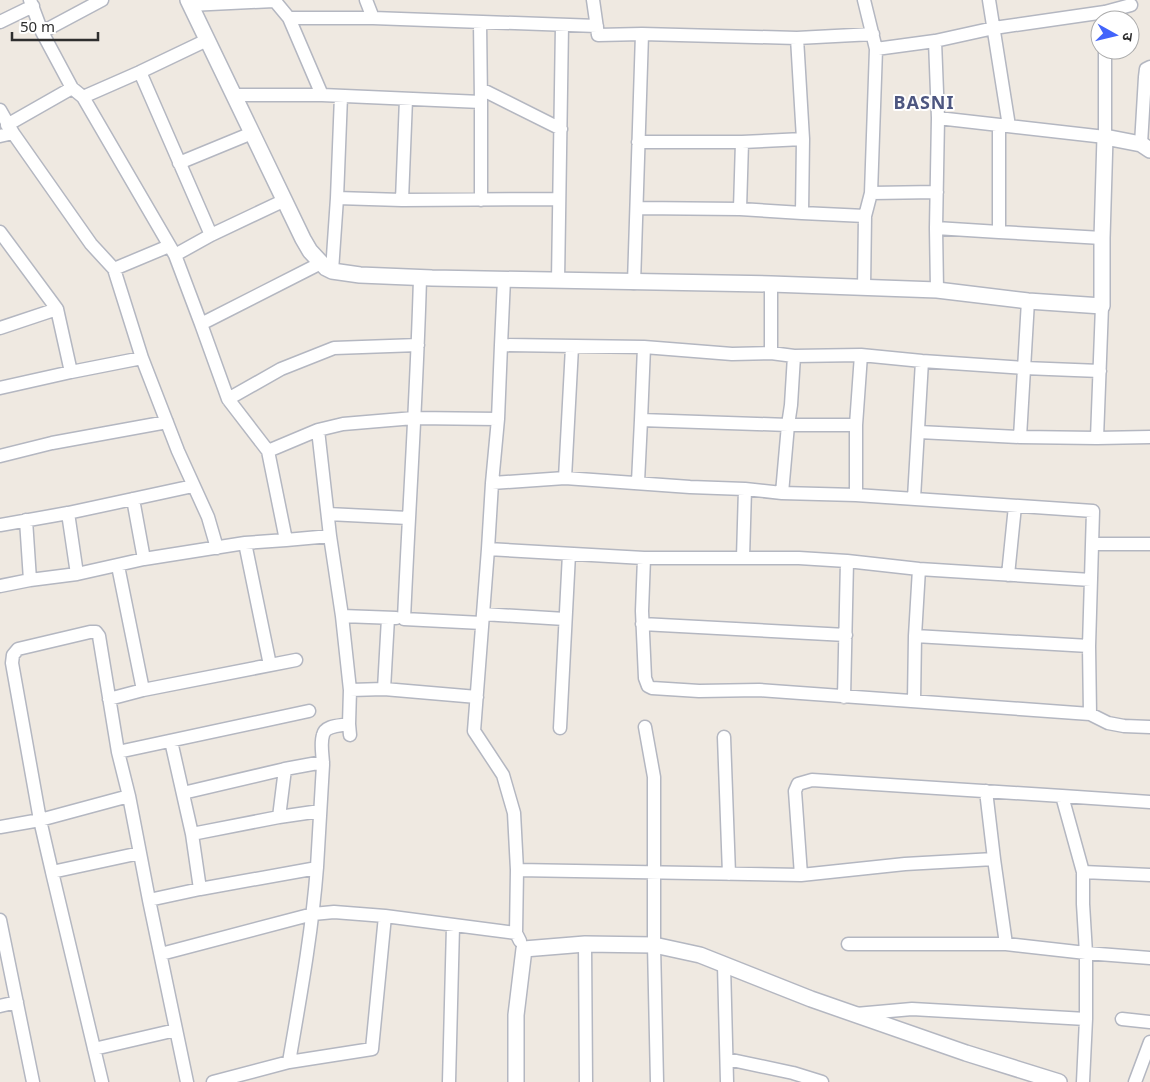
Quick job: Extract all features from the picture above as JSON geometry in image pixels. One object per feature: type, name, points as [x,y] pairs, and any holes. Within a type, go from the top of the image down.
[{"type":"street","points":[[42,32],[102,0]]},
{"type":"street","points":[[322,95],[289,18],[274,0],[189,2],[303,239],[310,251],[327,267],[360,275],[420,278],[772,284],[937,290],[1028,301],[1102,306]]},
{"type":"street","points":[[366,0],[373,18]]},
{"type":"street","points":[[593,0],[598,35],[642,34],[797,38],[873,34]]},
{"type":"street","points":[[864,0],[876,49],[871,193],[865,216],[864,288]]},
{"type":"street","points":[[990,0],[1004,125],[999,232]]},
{"type":"street","points":[[0,22],[32,3],[42,32],[72,88],[83,97],[172,250],[228,399],[268,451],[286,540]]},
{"type":"street","points":[[1119,10],[1131,5]]},
{"type":"street","points":[[289,18],[373,18],[597,26]]},
{"type":"street","points":[[876,49],[994,28],[1090,18]]},
{"type":"street","points":[[480,22],[481,200]]},
{"type":"street","points":[[558,281],[562,25]]},
{"type":"street","points":[[634,282],[642,34]]},
{"type":"street","points":[[797,38],[803,139],[802,213]]},
{"type":"street","points":[[83,97],[207,40]]},
{"type":"street","points":[[935,40],[938,118],[937,290]]},
{"type":"street","points":[[1097,438],[1102,306],[1105,60]]},
{"type":"street","points":[[938,118],[1104,137],[1147,147],[1145,77],[1146,69],[1150,67]]},
{"type":"street","points":[[140,72],[211,235]]},
{"type":"street","points":[[0,136],[72,88]]},
{"type":"street","points":[[481,89],[561,129]]},
{"type":"street","points":[[234,95],[322,95],[481,102]]},
{"type":"street","points":[[327,267],[337,198],[341,96]]},
{"type":"street","points":[[402,200],[406,99]]},
{"type":"street","points":[[0,110],[10,129],[91,244],[114,269],[142,358],[178,451],[208,517],[217,548]]},
{"type":"street","points":[[179,163],[252,133]]},
{"type":"street","points":[[638,142],[742,142],[803,139]]},
{"type":"street","points":[[740,209],[742,142]]},
{"type":"street","points":[[871,193],[937,192]]},
{"type":"street","points":[[337,198],[559,200]]},
{"type":"street","points":[[114,269],[211,235],[285,200]]},
{"type":"street","points":[[636,208],[740,209],[865,216]]},
{"type":"street","points":[[936,228],[1102,238]]},
{"type":"street","points":[[0,232],[57,309],[72,372]]},
{"type":"street","points":[[200,324],[327,267]]},
{"type":"street","points":[[404,619],[420,278]]},
{"type":"street","points":[[504,280],[498,419],[474,731],[503,775],[514,813],[517,870],[516,933],[524,949],[516,1015],[516,1082]]},
{"type":"street","points":[[771,353],[772,284]]},
{"type":"street","points":[[1020,437],[1028,301]]},
{"type":"street","points":[[0,328],[57,309]]},
{"type":"street","points":[[228,399],[280,369],[334,348],[418,345]]},
{"type":"street","points":[[502,345],[644,347],[732,354],[771,353],[794,356],[861,355],[1024,368],[1100,370]]},
{"type":"street","points":[[565,478],[572,347]]},
{"type":"street","points":[[638,482],[644,347]]},
{"type":"street","points":[[856,494],[856,425],[861,355]]},
{"type":"street","points":[[782,493],[794,356]]},
{"type":"street","points":[[0,388],[142,358]]},
{"type":"street","points":[[914,498],[922,361]]},
{"type":"street","points":[[268,451],[318,430],[343,424],[414,418],[498,419]]},
{"type":"street","points":[[641,420],[788,425],[856,425]]},
{"type":"street","points":[[0,456],[52,443],[167,422]]},
{"type":"street","points":[[290,1062],[317,868],[323,762],[322,736],[323,732],[329,727],[349,730],[350,690],[318,430]]},
{"type":"street","points":[[919,432],[1020,437],[1097,438],[1150,436]]},
{"type":"street","points":[[492,483],[565,478],[782,493],[856,494],[1093,511],[1089,646],[1090,714]]},
{"type":"street","points":[[0,525],[68,513],[193,486]]},
{"type":"street","points":[[743,558],[745,489]]},
{"type":"street","points":[[133,499],[144,559]]},
{"type":"street","points":[[1008,575],[1015,506]]},
{"type":"street","points":[[68,513],[77,574]]},
{"type":"street","points":[[328,514],[408,518]]},
{"type":"street","points":[[26,520],[30,580]]},
{"type":"street","points":[[0,586],[77,574],[144,559],[245,542],[330,536]]},
{"type":"street","points":[[245,542],[270,665]]},
{"type":"street","points":[[1092,544],[1150,544]]},
{"type":"street","points":[[488,549],[644,558],[799,558],[919,569],[1091,580]]},
{"type":"street","points":[[560,728],[569,554]]},
{"type":"street","points":[[644,558],[642,624],[645,678],[648,686],[652,688],[698,691],[759,690],[1090,714],[1108,723],[1150,727]]},
{"type":"street","points":[[844,697],[847,561]]},
{"type":"street","points":[[118,566],[143,690]]},
{"type":"street","points":[[914,701],[919,569]]},
{"type":"street","points":[[342,616],[404,619],[565,619]]},
{"type":"street","points":[[384,689],[388,618]]},
{"type":"street","points":[[642,624],[846,635]]},
{"type":"street","points":[[102,1082],[40,820],[12,664],[13,655],[18,649],[90,632],[96,632],[99,636],[118,752],[129,796],[187,1082]]},
{"type":"street","points":[[915,636],[1089,646]]},
{"type":"street","points":[[109,699],[143,690],[296,660]]},
{"type":"street","points":[[350,690],[384,689],[477,697]]},
{"type":"street","points":[[118,752],[309,712]]},
{"type":"street","points":[[645,727],[654,777],[654,945],[657,1082]]},
{"type":"street","points":[[724,737],[729,874]]},
{"type":"street","points":[[171,741],[192,834],[200,888]]},
{"type":"street","points":[[182,792],[323,762]]},
{"type":"street","points":[[279,817],[285,769]]},
{"type":"street","points":[[801,875],[795,791],[798,784],[812,780],[1150,802]]},
{"type":"street","points":[[986,791],[1006,944]]},
{"type":"street","points":[[0,828],[40,820],[129,796]]},
{"type":"street","points":[[1062,796],[1083,872],[1086,953],[1086,1020],[1083,1082]]},
{"type":"street","points":[[192,834],[320,811]]},
{"type":"street","points":[[52,872],[140,853]]},
{"type":"street","points":[[517,870],[801,875],[905,864],[994,860]]},
{"type":"street","points":[[149,900],[200,888],[317,868]]},
{"type":"street","points":[[1083,872],[1150,875]]},
{"type":"street","points":[[161,954],[312,914],[334,912],[385,916],[516,933]]},
{"type":"street","points":[[213,1082],[290,1062],[372,1049],[385,916]]},
{"type":"street","points":[[0,920],[3,945],[33,1082]]},
{"type":"street","points":[[450,1082],[453,926]]},
{"type":"street","points":[[524,949],[585,944],[654,945],[700,955],[811,1000],[966,1053],[1059,1082]]},
{"type":"street","points":[[585,944],[586,1082]]},
{"type":"street","points":[[848,944],[1006,944],[1150,958]]},
{"type":"street","points":[[724,965],[727,1082]]},
{"type":"street","points":[[0,1006],[17,1002]]},
{"type":"street","points":[[853,1014],[912,1009],[1086,1020]]},
{"type":"street","points":[[1122,1019],[1150,1022]]},
{"type":"street","points":[[94,1049],[176,1030]]},
{"type":"street","points":[[1135,1082],[1150,1042]]},
{"type":"street","points":[[727,1059],[793,1078],[822,1082]]},
{"type":"district","name":"BASNI","points":[[924,103]]}]
